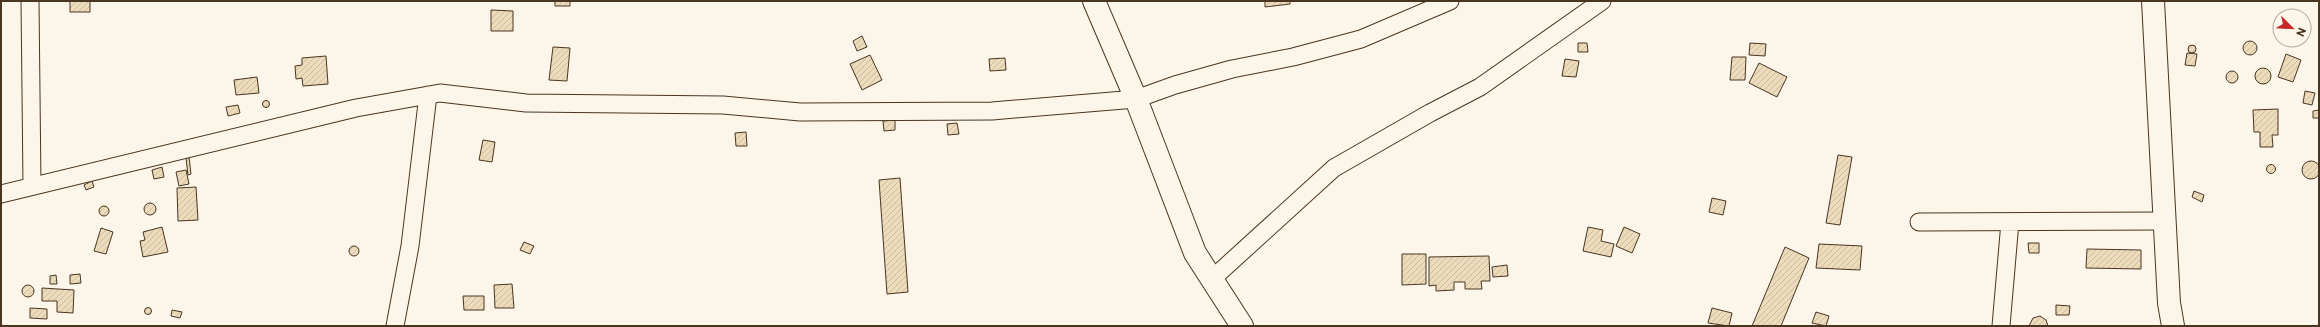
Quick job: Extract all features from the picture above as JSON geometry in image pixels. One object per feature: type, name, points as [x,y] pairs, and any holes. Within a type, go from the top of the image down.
[{"type":"street","points":[[30,1],[32,186]]},
{"type":"street","points":[[1094,1],[1136,99],[1195,253],[1242,326]]},
{"type":"street","points":[[1,194],[356,108],[440,93],[526,102],[723,105],[800,112],[992,111],[1136,99],[1175,85],[1232,69],[1293,57],[1361,39],[1450,1]]},
{"type":"street","points":[[1212,279],[1334,168],[1430,113],[1480,87],[1602,1]]},
{"type":"street","points":[[2153,1],[2169,303],[2173,326]]},
{"type":"street","points":[[395,326],[410,246],[428,95]]},
{"type":"street","points":[[1919,222],[2165,221]]},
{"type":"street","points":[[2000,326],[2010,222]]},
{"type":"building","points":[[70,1],[90,1],[90,12],[70,12]]},
{"type":"building","points":[[555,1],[570,1],[570,6],[555,6]]},
{"type":"building","points":[[1265,1],[1290,1],[1290,4],[1265,7]]},
{"type":"building","points":[[491,10],[513,11],[513,31],[491,31]]},
{"type":"building","points":[[862,36],[867,47],[857,51],[853,41]]},
{"type":"building","points":[[2250,41],[2255,43],[2257,48],[2255,53],[2250,55],[2245,53],[2243,48],[2245,43]]},
{"type":"building","points":[[1578,43],[1587,43],[1588,52],[1578,52]]},
{"type":"building","points":[[1750,43],[1766,44],[1765,56],[1749,55]]},
{"type":"building","points":[[2192,45],[2195,46],[2195,52],[2192,53],[2189,52],[2188,49],[2189,46]]},
{"type":"building","points":[[553,47],[570,48],[567,81],[549,80]]},
{"type":"building","points":[[2187,53],[2197,54],[2195,66],[2185,65]]},
{"type":"building","points":[[2286,54],[2301,60],[2293,82],[2278,77]]},
{"type":"building","points":[[870,55],[882,80],[862,90],[850,64]]},
{"type":"building","points":[[326,56],[328,84],[303,86],[302,78],[296,79],[295,66],[302,65],[302,58]]},
{"type":"building","points":[[1732,57],[1746,57],[1745,80],[1730,80]]},
{"type":"building","points":[[1005,58],[1006,70],[990,71],[989,59]]},
{"type":"building","points":[[1565,59],[1579,61],[1576,77],[1562,76]]},
{"type":"building","points":[[1759,63],[1787,77],[1777,97],[1749,83]]},
{"type":"building","points":[[2263,68],[2269,70],[2271,76],[2269,82],[2263,84],[2257,82],[2255,76],[2257,70]]},
{"type":"building","points":[[2232,71],[2236,73],[2238,77],[2236,81],[2232,83],[2228,81],[2226,77],[2228,73]]},
{"type":"building","points":[[257,77],[259,93],[236,95],[234,80]]},
{"type":"building","points":[[2305,91],[2315,93],[2312,105],[2303,103]]},
{"type":"building","points":[[266,100],[269,101],[269,107],[266,108],[263,107],[262,104],[263,101]]},
{"type":"building","points":[[238,105],[240,113],[228,116],[226,107]]},
{"type":"building","points":[[2278,109],[2278,135],[2272,135],[2273,147],[2260,147],[2260,132],[2254,132],[2253,110]]},
{"type":"building","points":[[2319,110],[2319,118],[2313,118],[2313,111]]},
{"type":"building","points":[[895,120],[895,130],[884,131],[883,121]]},
{"type":"building","points":[[957,123],[959,134],[948,135],[947,124]]},
{"type":"building","points":[[746,132],[747,146],[736,146],[735,133]]},
{"type":"building","points":[[483,140],[495,142],[492,162],[479,160]]},
{"type":"building","points":[[1838,155],[1852,157],[1840,225],[1826,223]]},
{"type":"building","points":[[189,157],[191,174],[188,175],[186,158]]},
{"type":"building","points":[[2311,161],[2317,164],[2320,170],[2317,176],[2311,179],[2305,176],[2302,170],[2305,164]]},
{"type":"building","points":[[2269,165],[2273,165],[2275,169],[2273,173],[2269,173],[2267,171],[2267,167]]},
{"type":"building","points":[[162,167],[164,177],[154,179],[152,170]]},
{"type":"building","points":[[186,170],[189,184],[179,186],[176,172]]},
{"type":"building","points":[[900,178],[908,292],[887,294],[879,180]]},
{"type":"building","points":[[92,181],[94,187],[86,190],[84,185]]},
{"type":"building","points":[[196,187],[198,220],[178,221],[177,188]]},
{"type":"building","points":[[2194,191],[2204,195],[2202,202],[2192,197]]},
{"type":"building","points":[[1712,198],[1726,201],[1723,215],[1709,212]]},
{"type":"building","points":[[148,203],[152,203],[156,209],[152,215],[148,215],[144,211],[144,207]]},
{"type":"building","points":[[102,206],[106,206],[109,211],[106,216],[102,216],[99,213],[99,209]]},
{"type":"building","points":[[162,227],[168,252],[143,257],[140,241],[145,240],[143,232]]},
{"type":"building","points":[[1588,227],[1603,230],[1601,241],[1614,244],[1611,257],[1583,251]]},
{"type":"building","points":[[1624,227],[1640,234],[1632,253],[1616,246]]},
{"type":"building","points":[[101,228],[113,232],[106,254],[94,251]]},
{"type":"building","points":[[524,242],[534,246],[530,254],[520,250]]},
{"type":"building","points":[[2028,243],[2039,243],[2039,253],[2029,253]]},
{"type":"building","points":[[1819,244],[1862,246],[1860,270],[1816,268]]},
{"type":"building","points":[[352,246],[356,246],[358,247],[358,255],[352,256],[349,253],[349,249]]},
{"type":"building","points":[[1785,247],[1809,258],[1781,326],[1752,326]]},
{"type":"building","points":[[2087,249],[2141,250],[2141,269],[2086,268]]},
{"type":"building","points":[[1402,254],[1426,254],[1426,284],[1402,285]]},
{"type":"building","points":[[1489,256],[1490,281],[1481,281],[1482,289],[1465,289],[1465,282],[1454,282],[1454,290],[1436,291],[1436,285],[1429,286],[1429,257]]},
{"type":"building","points":[[1507,265],[1508,276],[1493,277],[1492,267]]},
{"type":"building","points":[[80,274],[81,283],[70,284],[70,275]]},
{"type":"building","points":[[56,275],[57,284],[50,284],[50,276]]},
{"type":"building","points":[[512,284],[514,308],[495,308],[494,285]]},
{"type":"building","points":[[28,285],[32,287],[34,291],[32,295],[28,297],[24,295],[22,291],[24,287]]},
{"type":"building","points":[[42,288],[74,290],[73,313],[57,312],[57,301],[42,301]]},
{"type":"building","points":[[463,296],[484,296],[484,310],[464,310]]},
{"type":"building","points":[[2056,305],[2070,306],[2069,315],[2056,315]]},
{"type":"building","points":[[148,307],[151,308],[151,314],[148,315],[145,314],[144,311],[145,308]]},
{"type":"building","points":[[30,308],[47,309],[47,319],[30,318]]},
{"type":"building","points":[[1712,308],[1732,313],[1729,326],[1708,323]]},
{"type":"building","points":[[172,310],[182,312],[180,318],[171,316]]},
{"type":"building","points":[[1816,312],[1829,316],[1826,326],[1812,323]]},
{"type":"building","points":[[2040,316],[2046,320],[2048,326],[2029,326],[2033,318]]}]
